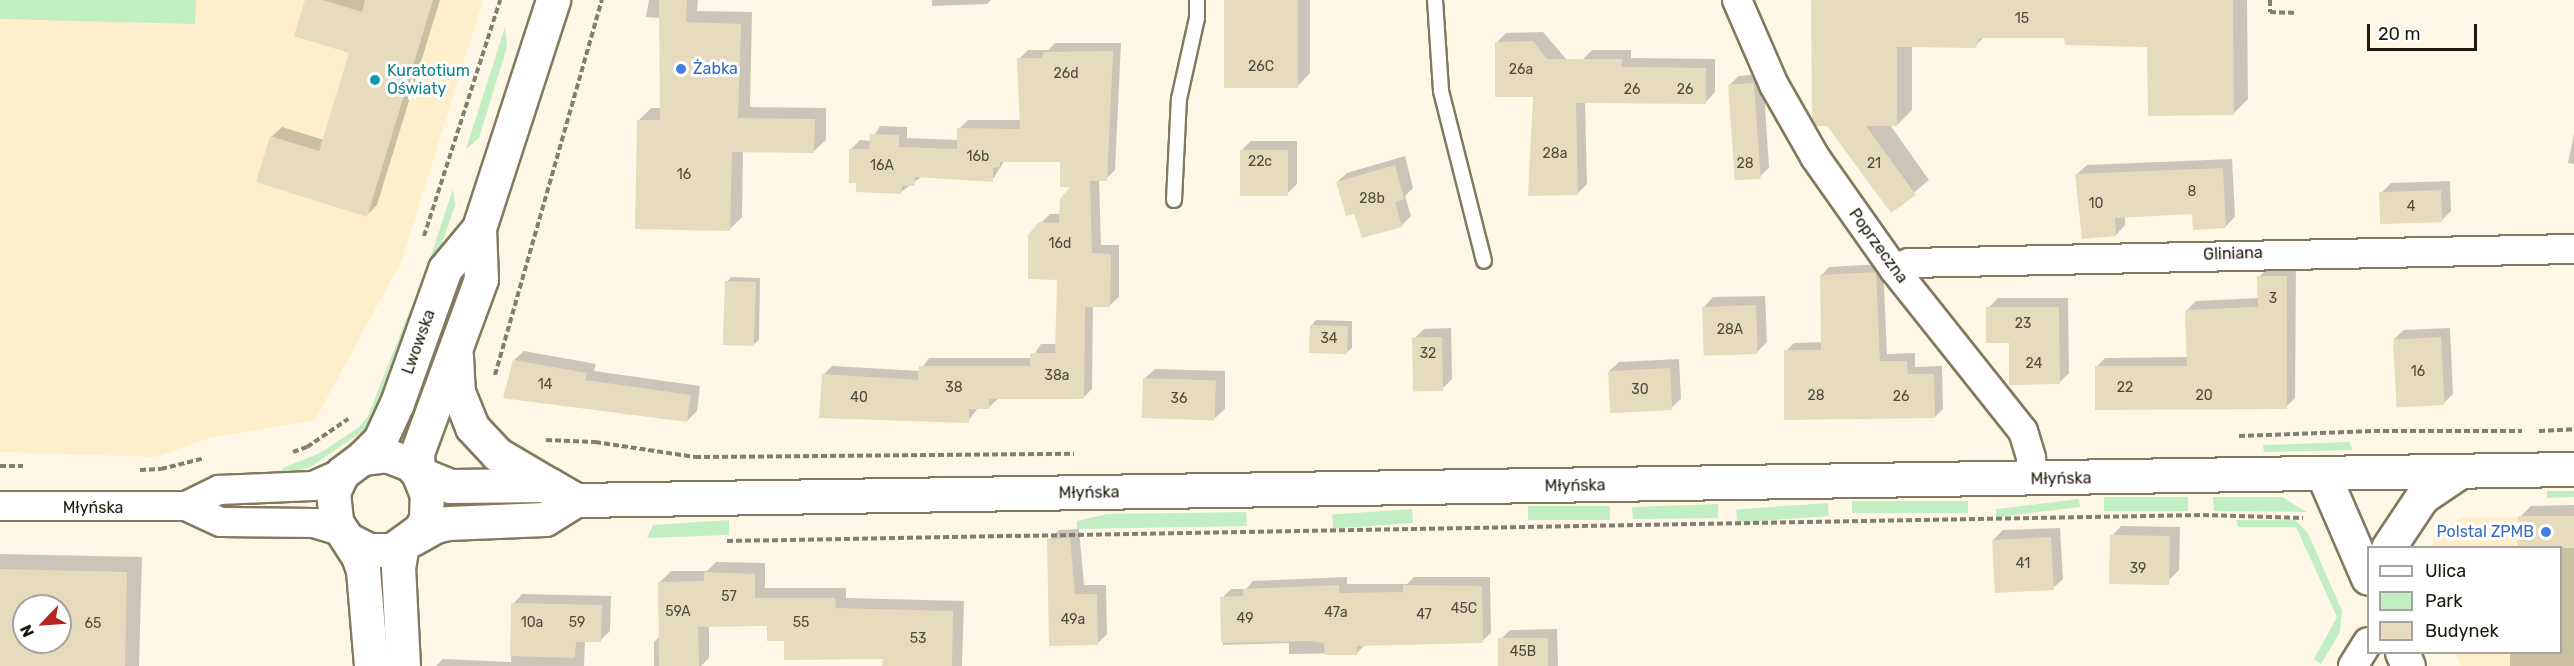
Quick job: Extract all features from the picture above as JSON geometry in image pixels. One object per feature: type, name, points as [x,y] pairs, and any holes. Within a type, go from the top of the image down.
[{"type":"street","name":"Lwowska","points":[[418,473],[417,453],[481,279],[479,228],[553,0]]},
{"type":"street","name":"Poprzeczna","points":[[1737,0],[1792,120],[1894,269],[2023,431],[2031,458],[2032,480]]},
{"type":"street","name":"Lwowska","points":[[352,465],[380,440],[397,403],[445,269],[479,228]]},
{"type":"street","name":"Gliniana","points":[[1894,269],[1909,263],[2574,249]]},
{"type":"street","points":[[345,536],[369,550],[407,542],[435,526],[448,523],[545,519],[563,493],[497,454],[472,427],[458,392],[455,374],[460,337]]},
{"type":"street","points":[[371,666],[366,585],[358,556],[345,536],[332,502],[352,465],[387,455],[410,464],[418,473],[428,507],[426,519],[407,542],[398,567],[404,666]]},
{"type":"street","name":"Młyńska","points":[[186,506],[219,490],[313,486],[352,465]]},
{"type":"street","name":"Młyńska","points":[[418,473],[451,486],[563,493],[2032,480],[2574,469]]},
{"type":"street","points":[[2389,546],[2422,497],[2459,471]]},
{"type":"street","points":[[2323,474],[2367,576]]},
{"type":"street","name":"Młyńska","points":[[0,506],[186,506],[221,522],[314,523],[345,536]]},
{"type":"street","points":[[2352,666],[2367,644]]},
{"type":"lane","points":[[1174,200],[1179,99],[1197,18],[1197,0]]},
{"type":"lane","points":[[1435,0],[1441,92],[1484,261]]},
{"type":"path","points":[[421,244],[500,0]]},
{"type":"path","points":[[493,381],[602,0]]},
{"type":"path","points":[[2270,0],[2270,12],[2296,13]]},
{"type":"path","points":[[282,453],[307,447],[352,415]]},
{"type":"path","points":[[534,440],[595,442],[695,457]]},
{"type":"path","points":[[140,470],[161,470],[209,457]]},
{"type":"path","points":[[0,465],[23,466]]},
{"type":"path","points":[[727,541],[2203,515],[2297,516],[2308,521]]},
{"type":"shaded area","points":[[0,0],[483,0],[402,260],[315,420],[212,437],[156,457],[0,452]]},
{"type":"shaded area","points":[[2574,516],[2574,666],[2461,666],[2455,654],[2562,654],[2562,546],[2431,546],[2437,534],[2460,518]]},
{"type":"green space","points":[[0,0],[196,0],[195,24],[0,19]]},
{"type":"green space","points":[[505,27],[507,47],[479,138],[466,149]]},
{"type":"green space","points":[[453,189],[455,205],[435,263],[429,262]]},
{"type":"green space","points":[[419,304],[373,424],[309,468],[279,474],[283,468],[320,453],[358,428],[368,416],[411,307]]},
{"type":"green space","points":[[2349,442],[2353,450],[2264,452],[2263,445]]},
{"type":"green space","points":[[2547,491],[2574,491],[2574,497],[2547,498]]},
{"type":"green space","points":[[2104,497],[2188,497],[2188,511],[2104,511]]},
{"type":"green space","points":[[2213,497],[2282,497],[2307,512],[2214,511]]},
{"type":"green space","points":[[2079,499],[2080,507],[1997,517],[1996,509]]},
{"type":"green space","points":[[1852,501],[1968,501],[1968,513],[1852,513]]},
{"type":"green space","points":[[1828,503],[1829,516],[1737,522],[1736,509]]},
{"type":"green space","points":[[1718,504],[1718,518],[1633,519],[1632,507]]},
{"type":"green space","points":[[1528,506],[1610,506],[1610,520],[1528,520]]},
{"type":"green space","points":[[1412,509],[1413,523],[1333,529],[1332,515]]},
{"type":"green space","points":[[1246,512],[1247,526],[1077,529],[1077,521],[1107,514]]},
{"type":"green space","points":[[729,520],[729,535],[647,538],[653,525]]},
{"type":"green space","points":[[2236,520],[2295,520],[2308,533],[2342,611],[2340,632],[2321,664],[2314,659],[2337,617],[2296,527],[2238,527]]},
{"type":"green space","points":[[523,533],[523,539],[443,542],[456,536]]},
{"type":"building","points":[[305,0],[323,0],[362,12],[365,0],[433,0],[367,217],[256,182],[270,136],[319,151],[349,53],[294,36]]},
{"type":"building","points":[[659,0],[687,0],[686,22],[741,24],[738,118],[815,119],[814,153],[732,152],[730,231],[635,229],[637,120],[660,120]]},
{"type":"building","points":[[1224,0],[1298,0],[1298,88],[1224,88]]},
{"type":"building","points":[[1811,0],[2233,0],[2234,115],[2148,116],[2147,47],[2065,45],[2064,38],[1979,38],[1976,48],[1897,47],[1897,126],[1866,126],[1916,195],[1891,213],[1827,126],[1816,126],[1812,118]]},
{"type":"building","points":[[1533,41],[1547,59],[1622,59],[1622,67],[1706,68],[1706,104],[1576,103],[1578,195],[1528,196],[1533,97],[1495,97],[1495,42]]},
{"type":"building","points":[[1113,51],[1107,181],[1090,181],[1092,253],[1111,254],[1110,307],[1085,307],[1084,399],[989,399],[989,409],[969,409],[969,423],[819,418],[822,374],[918,380],[919,366],[1030,366],[1030,353],[1055,353],[1057,280],[1028,279],[1028,235],[1039,222],[1059,223],[1060,199],[1070,187],[1060,187],[1060,162],[1000,162],[1000,167],[993,168],[993,182],[915,177],[915,186],[902,186],[901,194],[856,192],[856,183],[849,183],[849,149],[869,149],[870,134],[899,135],[899,147],[957,149],[957,128],[1020,129],[1017,58],[1042,58],[1044,52]]},
{"type":"building","points":[[1754,83],[1761,179],[1735,181],[1728,85]]},
{"type":"building","points":[[1240,150],[1288,150],[1288,196],[1240,196]]},
{"type":"building","points":[[1395,165],[1404,199],[1395,202],[1402,227],[1362,238],[1354,214],[1346,216],[1336,182]]},
{"type":"building","points":[[2223,168],[2226,228],[2193,230],[2192,214],[2115,218],[2116,236],[2082,239],[2075,174]]},
{"type":"building","points":[[2441,190],[2442,222],[2380,224],[2379,192]]},
{"type":"building","points":[[1876,272],[1880,361],[1907,361],[1908,374],[1934,374],[1935,418],[1784,420],[1784,350],[1821,350],[1820,275]]},
{"type":"building","points":[[2257,276],[2287,276],[2287,409],[2095,410],[2095,366],[2187,366],[2185,310],[2258,307]]},
{"type":"building","points":[[725,281],[756,282],[754,346],[723,345]]},
{"type":"building","points":[[1756,305],[1758,354],[1704,356],[1702,307]]},
{"type":"building","points":[[1986,307],[2059,307],[2060,384],[2009,385],[2009,343],[1986,343]]},
{"type":"building","points":[[1310,325],[1348,326],[1347,354],[1309,353]]},
{"type":"building","points":[[1442,337],[1443,391],[1413,392],[1412,338]]},
{"type":"building","points":[[2441,337],[2445,405],[2397,407],[2393,340]]},
{"type":"building","points":[[513,360],[587,373],[585,380],[691,395],[687,422],[503,398]]},
{"type":"building","points":[[1670,368],[1672,410],[1610,413],[1608,371]]},
{"type":"building","points":[[1143,378],[1216,381],[1215,421],[1142,418]]},
{"type":"building","name":"Polstal ZPMB","points":[[2518,516],[2574,516],[2574,548],[2518,546]]},
{"type":"building","points":[[2110,535],[2170,536],[2169,585],[2109,584]]},
{"type":"building","points":[[2051,537],[2054,590],[1995,593],[1992,540]]},
{"type":"building","points":[[1070,538],[1075,594],[1097,594],[1098,645],[1049,646],[1047,539]]},
{"type":"building","points":[[0,569],[127,572],[125,666],[0,666]]},
{"type":"building","points":[[704,572],[755,574],[755,598],[835,598],[836,608],[953,611],[952,666],[882,666],[883,659],[784,660],[784,641],[767,641],[767,626],[698,627],[699,666],[659,666],[658,582],[704,581]]},
{"type":"building","points":[[1339,585],[1339,593],[1403,592],[1403,585],[1482,586],[1483,643],[1357,646],[1357,655],[1325,655],[1324,643],[1308,641],[1221,643],[1220,597],[1243,596],[1243,589]]},
{"type":"building","points":[[511,603],[602,605],[601,642],[576,642],[575,658],[510,656]]},
{"type":"building","points":[[1498,638],[1548,638],[1548,666],[1498,666]]},
{"type":"place","name":"Żabka","points":[[681,69]]},
{"type":"place","name":"Kuratotium Oświaty","points":[[375,80]]},
{"type":"place","name":"Polstal ZPMB","points":[[2546,532]]}]
